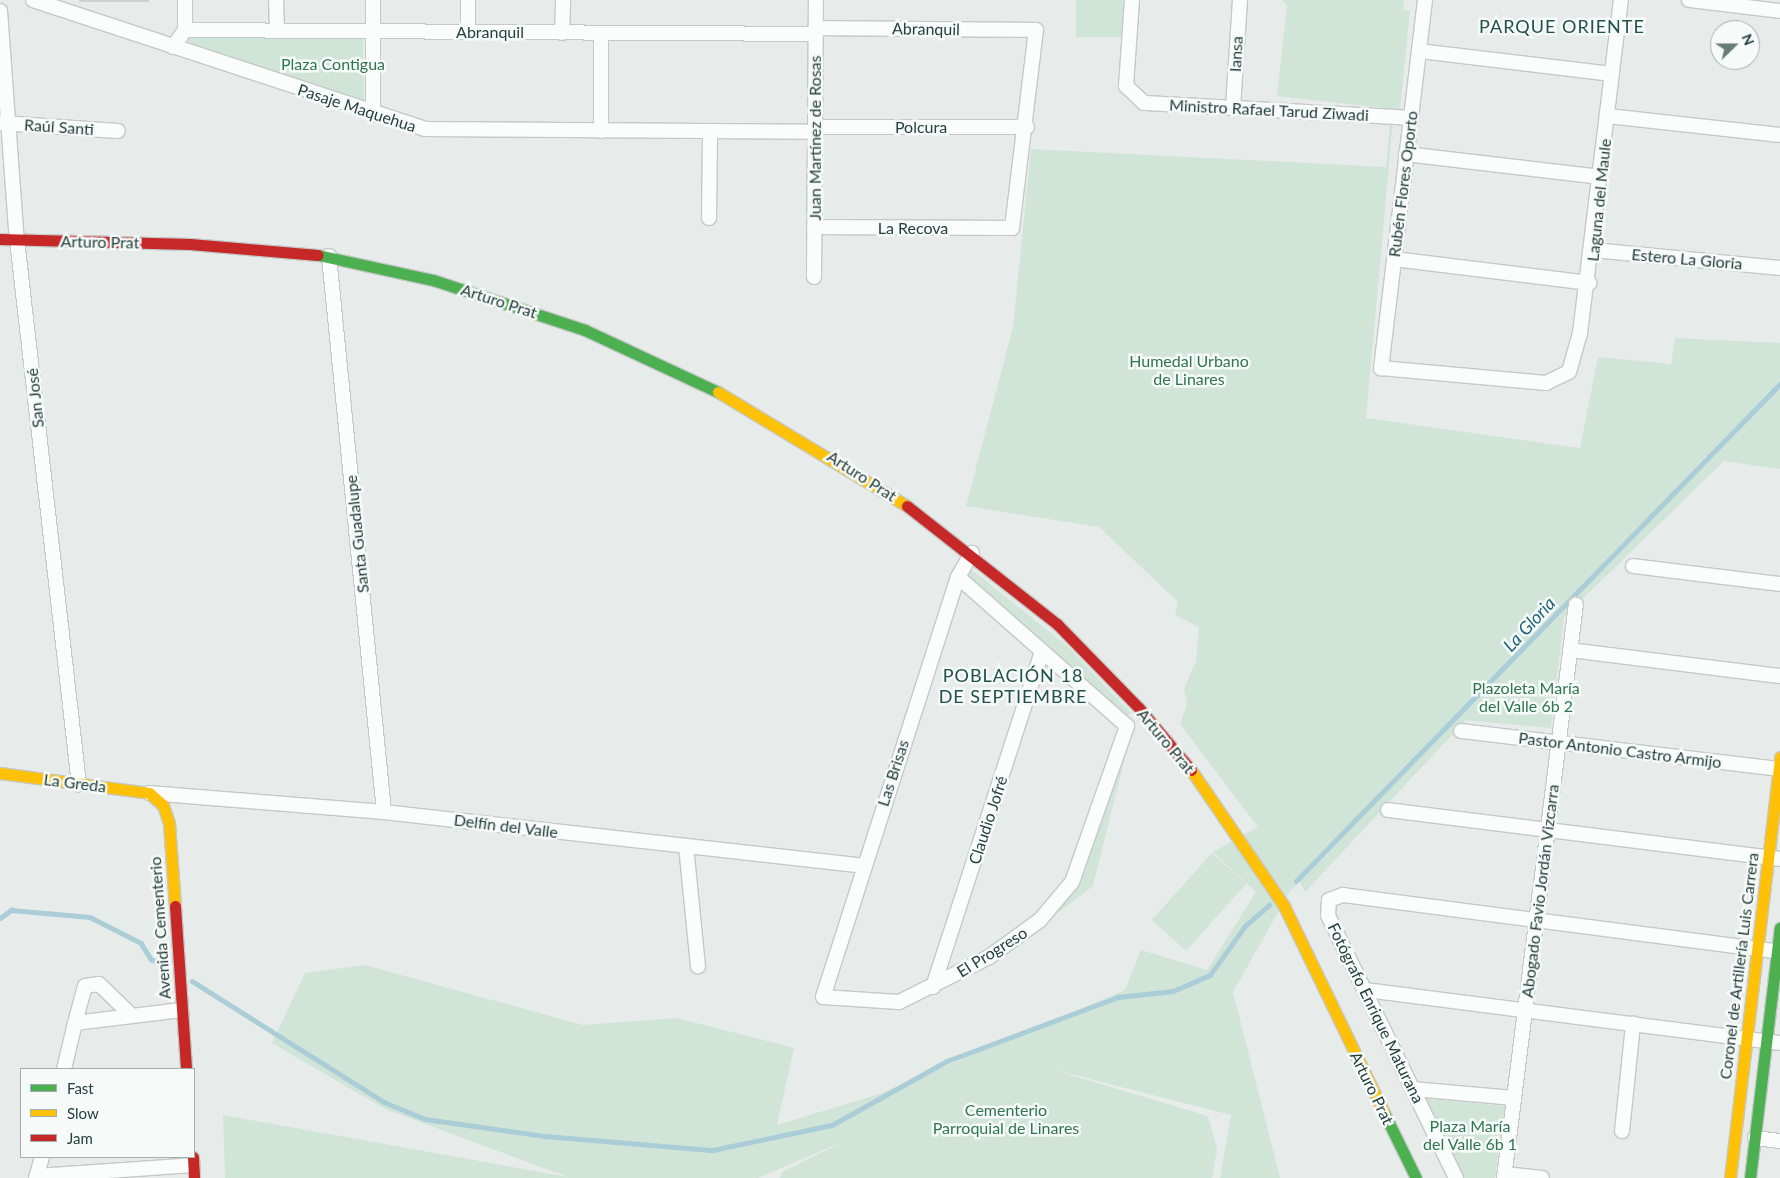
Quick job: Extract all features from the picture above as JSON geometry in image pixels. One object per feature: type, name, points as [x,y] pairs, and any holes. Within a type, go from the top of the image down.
[{"type":"main road","name":"Arturo Prat","points":[[0,239],[190,244],[329,256],[484,295],[659,363],[782,426],[972,552],[1099,665],[1181,756],[1235,828],[1284,906],[1416,1178]]},
{"type":"main road","name":"Coronel de Artillería Luis Carrera","points":[[1730,1178],[1758,950],[1774,859],[1780,765]]},
{"type":"main road","name":"La Greda","points":[[1,774],[149,793]]},
{"type":"main road","name":"Avenida Cementerio","points":[[149,793],[163,806],[169,823],[186,1068]]},
{"type":"main road","points":[[1750,1178],[1755,1138],[1773,1042],[1780,928]]},
{"type":"street","name":"Pasaje Maquehua","points":[[33,0],[373,114],[425,129],[710,132],[815,130]]},
{"type":"street","points":[[173,47],[185,30],[185,0]]},
{"type":"street","points":[[276,0],[277,31]]},
{"type":"street","points":[[373,0],[373,114]]},
{"type":"street","points":[[468,0],[468,32]]},
{"type":"street","points":[[562,33],[563,0]]},
{"type":"street","name":"Juan Martínez de Rosas","points":[[814,277],[816,0]]},
{"type":"street","name":"Ministro Rafael Tarud Ziwadi","points":[[1132,0],[1126,75],[1130,93],[1144,103],[1410,118]]},
{"type":"street","name":"Iansa","points":[[1233,108],[1240,0]]},
{"type":"street","name":"Rubén Flores Oporto","points":[[1424,0],[1382,368],[1546,383]]},
{"type":"street","name":"Laguna del Maule","points":[[1546,383],[1561,379],[1572,367],[1590,282],[1621,0]]},
{"type":"street","points":[[1689,0],[1780,10]]},
{"type":"street","name":"San José","points":[[0,11],[4,123],[79,784]]},
{"type":"street","name":"Abranquil","points":[[185,30],[562,33],[1036,30],[1027,127]]},
{"type":"street","points":[[601,33],[601,131]]},
{"type":"street","points":[[1418,51],[1612,74]]},
{"type":"street","points":[[1608,116],[1780,135]]},
{"type":"street","name":"Raúl Santi","points":[[4,123],[118,131]]},
{"type":"street","name":"Polcura","points":[[815,130],[1027,127]]},
{"type":"street","name":"La Recova","points":[[814,227],[1012,228],[1027,127]]},
{"type":"street","points":[[709,218],[710,132]]},
{"type":"street","points":[[1406,154],[1601,178]]},
{"type":"street","name":"Estero La Gloria","points":[[1593,250],[1780,268]]},
{"type":"street","name":"Santa Guadalupe","points":[[329,256],[384,812]]},
{"type":"street","points":[[1394,259],[1590,282]]},
{"type":"street","name":"Las Brisas","points":[[823,997],[863,866],[958,577],[972,552]]},
{"type":"street","points":[[1633,566],[1780,584]]},
{"type":"street","name":"Arturo Prat","points":[[958,577],[1127,726]]},
{"type":"street","name":"Abogado Favio Jordán Vizcarra","points":[[1504,1176],[1576,604]]},
{"type":"street","points":[[1570,650],[1780,676]]},
{"type":"street","name":"Claudio Jofré","points":[[933,987],[1042,652]]},
{"type":"street","name":"El Progreso","points":[[823,997],[886,1004],[933,987],[1008,946],[1063,895],[1072,882],[1127,726]]},
{"type":"street","name":"Pastor Antonio Castro Armijo","points":[[1461,731],[1558,743],[1780,765]]},
{"type":"street","name":"Delfín del Valle","points":[[149,793],[384,812],[863,866]]},
{"type":"street","points":[[1388,810],[1774,859]]},
{"type":"street","points":[[686,846],[698,966]]},
{"type":"street","name":"Fotógrafo Enrique Maturana","points":[[1456,1178],[1328,915],[1328,900],[1342,895],[1536,922]]},
{"type":"street","points":[[1536,922],[1779,952]]},
{"type":"street","points":[[64,1068],[85,986],[99,984],[131,1015]]},
{"type":"street","points":[[1366,990],[1773,1042]]},
{"type":"street","points":[[75,1023],[181,1010]]},
{"type":"street","points":[[1622,1131],[1633,1024]]},
{"type":"street","points":[[1413,1089],[1513,1098]]},
{"type":"street","points":[[1755,1138],[1780,1141]]},
{"type":"street","points":[[42,1158],[37,1177],[193,1167]]},
{"type":"street","points":[[1504,1176],[1542,1178]]},
{"type":"green space","points":[[1076,0],[1123,0],[1123,37],[1076,37]]},
{"type":"green space","name":"Humedal Urbano de Linares","points":[[1282,0],[1404,0],[1403,10],[1410,11],[1400,110],[1394,110],[1366,418],[1580,448],[1598,357],[1671,364],[1675,338],[1780,343],[1780,469],[1724,461],[1564,617],[1551,728],[1466,720],[1305,892],[1300,882],[1290,891],[1233,992],[1280,1178],[1220,1178],[1231,1115],[1047,1068],[1208,1116],[1217,1149],[1212,1178],[780,1178],[782,1172],[847,1140],[758,1178],[225,1178],[223,1115],[568,1177],[385,1109],[272,1043],[305,973],[365,965],[583,1025],[677,1018],[794,1048],[777,1125],[879,1094],[1125,990],[1141,950],[1207,970],[1256,892],[1213,852],[1258,827],[1180,724],[1187,704],[1184,689],[1196,661],[1199,627],[1175,615],[1178,602],[1099,527],[966,506],[1013,327],[1031,149],[1386,167],[1391,109],[1277,96],[1287,6]]},
{"type":"green space","name":"Plaza Contigua","points":[[190,34],[363,34],[364,106],[188,42]]},
{"type":"green space","points":[[971,569],[1067,646],[1131,713],[1126,717],[967,577]]},
{"type":"green space","points":[[1129,741],[1093,886],[1015,945],[1077,882]]},
{"type":"green space","points":[[1212,853],[1246,884],[1186,951],[1152,920]]},
{"type":"green space","name":"Plaza María del Valle 6b 1","points":[[1420,1098],[1505,1106],[1495,1178],[1458,1178]]},
{"type":"building","points":[[79,0],[149,0],[149,2],[79,2]]},
{"type":"waterway","name":"La Gloria","points":[[1296,881],[1780,384]]},
{"type":"waterway","points":[[192,981],[384,1102],[425,1119],[545,1136],[713,1150],[832,1125],[947,1061],[1118,997],[1173,991],[1210,975],[1245,926],[1269,905]]},
{"type":"waterway","points":[[0,918],[11,910],[90,917],[141,943],[151,959],[166,967]]},
{"type":"traffic: fast","points":[[318,255],[433,280],[585,330],[718,392]]},
{"type":"traffic: fast","points":[[1750,1178],[1780,928]]},
{"type":"traffic: fast","points":[[1384,1113],[1416,1178]]},
{"type":"traffic: slow","points":[[718,392],[907,506]]},
{"type":"traffic: slow","points":[[1730,1178],[1780,757]]},
{"type":"traffic: slow","points":[[1191,770],[1284,906],[1384,1113]]},
{"type":"traffic: slow","points":[[0,773],[149,793],[163,805],[169,823],[175,906]]},
{"type":"traffic: jam","points":[[0,239],[190,244],[318,255]]},
{"type":"traffic: jam","points":[[907,506],[1057,624],[1139,708],[1191,770]]},
{"type":"traffic: jam","points":[[175,906],[186,1068]]},
{"type":"traffic: jam","points":[[193,1158],[194,1178]]},
{"type":"district","name":"PARQUE ORIENTE","points":[[1562,26]]},
{"type":"district","name":"POBLACIÓN 18 DE SEPTIEMBRE","points":[[1013,686]]},
{"type":"park label","name":"Plazoleta María del Valle 6b 2","points":[[1526,697]]},
{"type":"park label","name":"Cementerio Parroquial de Linares","points":[[1006,1119]]}]
